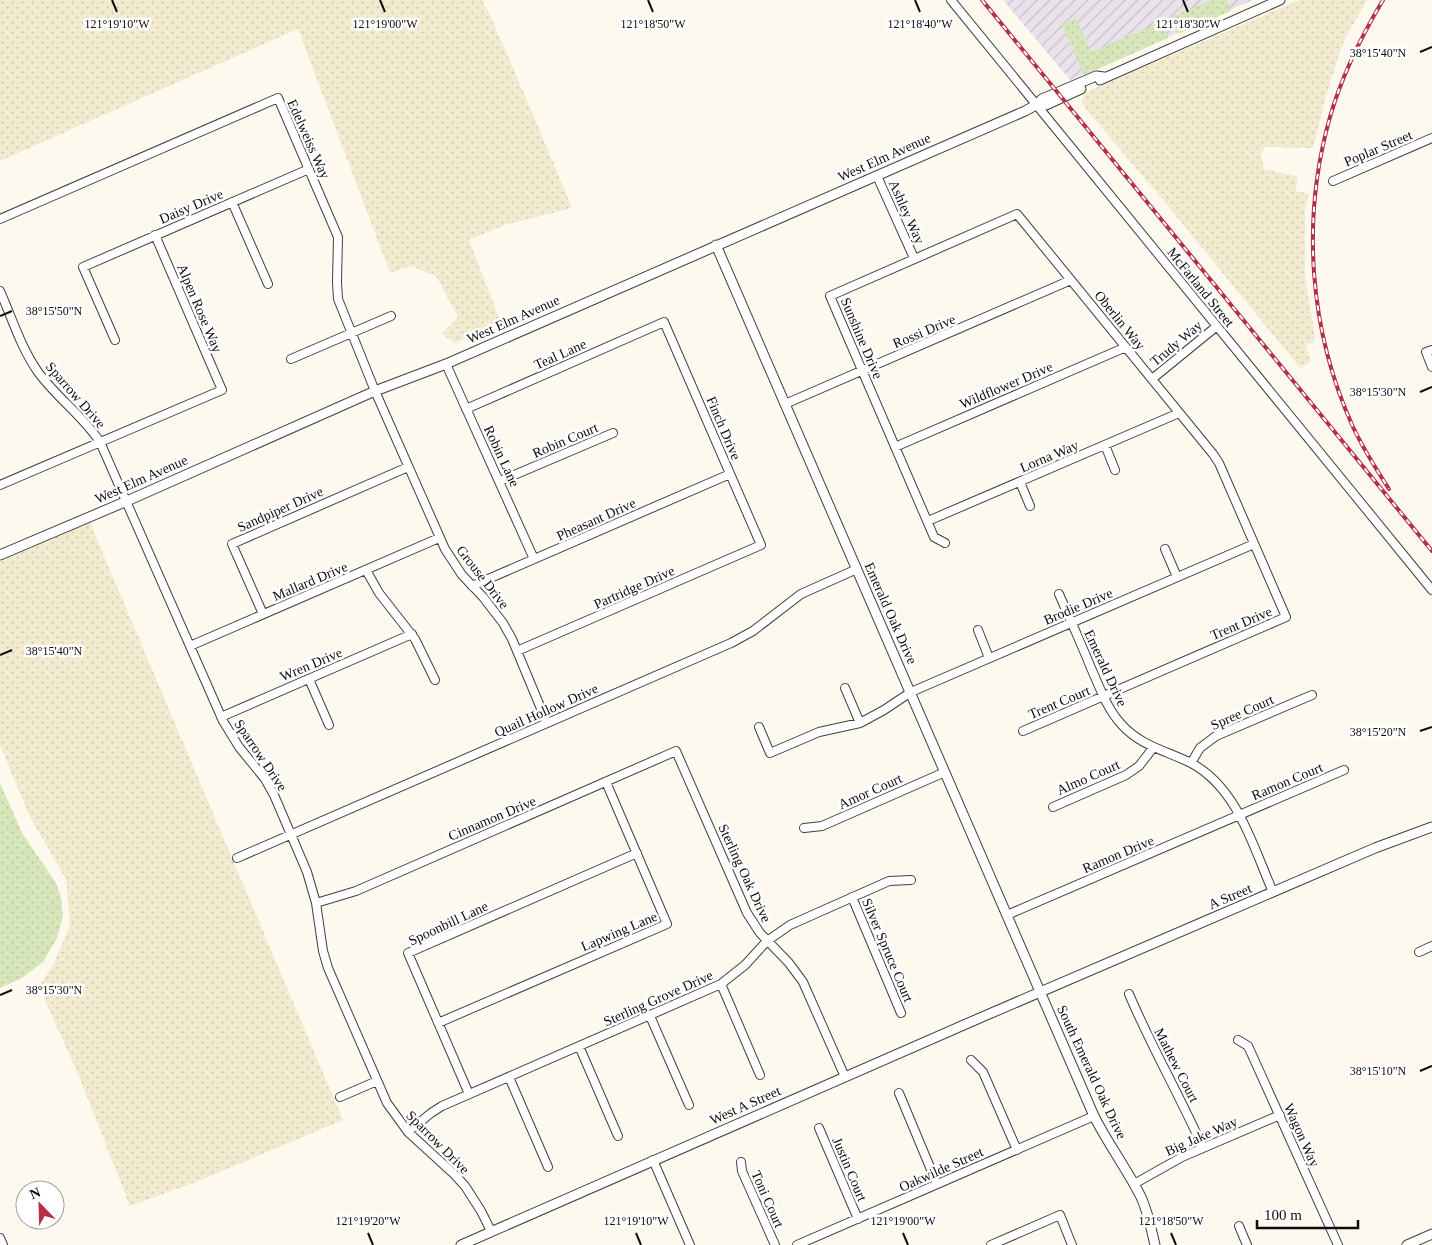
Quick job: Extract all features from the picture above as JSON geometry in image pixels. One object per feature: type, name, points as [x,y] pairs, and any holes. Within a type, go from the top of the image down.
[{"type":"street","name":"McFarland Street","points":[[950,0],[1432,590]]},
{"type":"street","name":"West Elm Avenue","points":[[0,555],[375,391],[446,364],[1036,105],[1046,106],[1059,95],[1098,81],[1280,0]]},
{"type":"street","name":"Edelweiss Way","points":[[0,219],[278,98],[338,237],[338,299],[375,391]]},
{"type":"street","name":"Poplar Street","points":[[1333,181],[1432,138]]},
{"type":"street","name":"Daisy Drive","points":[[115,340],[83,267],[309,168]]},
{"type":"street","name":"Ashley Way","points":[[877,176],[914,258]]},
{"type":"street","points":[[232,202],[268,284]]},
{"type":"street","name":"Sunshine Drive","points":[[945,543],[934,537],[830,296],[1017,214]]},
{"type":"street","name":"Oberlin Way","points":[[1017,214],[1204,443],[1219,463],[1229,487]]},
{"type":"street","name":"Alpen Rose Way","points":[[100,442],[222,390],[155,235]]},
{"type":"street","name":"Emerald Oak Drive","points":[[716,245],[1041,993]]},
{"type":"street","name":"Rossi Drive","points":[[785,404],[1072,280]]},
{"type":"street","name":"Sparrow Drive","points":[[0,291],[27,355],[49,387],[81,418],[100,442],[221,717],[236,742],[265,779],[307,872],[316,903],[323,951],[328,968],[387,1103],[408,1132],[465,1186],[478,1205],[490,1231]]},
{"type":"street","points":[[291,359],[391,316]]},
{"type":"street","name":"Teal Lane","points":[[466,409],[664,322]]},
{"type":"street","name":"Finch Drive","points":[[664,322],[761,545]]},
{"type":"street","name":"Trudy Way","points":[[1152,380],[1217,326]]},
{"type":"street","name":"Wildflower Drive","points":[[895,447],[1126,347]]},
{"type":"street","points":[[1432,350],[1426,352],[1432,367]]},
{"type":"street","name":"Robin Lane","points":[[446,364],[534,559]]},
{"type":"street","name":"Grouse Drive","points":[[375,391],[439,538],[452,561],[503,623],[517,651],[547,723]]},
{"type":"street","name":"Lorna Way","points":[[928,521],[1179,413]]},
{"type":"street","name":"Robin Court","points":[[500,481],[613,433]]},
{"type":"street","points":[[0,485],[100,442]]},
{"type":"street","points":[[1105,445],[1115,470]]},
{"type":"street","name":"Sandpiper Drive","points":[[263,614],[232,544],[408,467]]},
{"type":"street","name":"Pheasant Drive","points":[[472,586],[730,474]]},
{"type":"street","points":[[1020,482],[1030,506]]},
{"type":"street","name":"Trent Drive","points":[[1104,696],[1286,617],[1229,487]]},
{"type":"street","name":"Mallard Drive","points":[[190,646],[439,538]]},
{"type":"street","name":"Brodie Drive","points":[[759,727],[770,753],[819,732],[860,723],[911,692],[1254,544]]},
{"type":"street","name":"Partridge Drive","points":[[517,651],[761,545]]},
{"type":"street","points":[[1165,549],[1177,577]]},
{"type":"street","name":"Quail Hollow Drive","points":[[237,858],[741,638],[767,622],[801,594],[857,569]]},
{"type":"street","points":[[366,570],[379,593],[412,634],[424,654],[435,680]]},
{"type":"street","name":"Emerald Drive","points":[[1059,594],[1109,707],[1122,725],[1132,734],[1153,748],[1191,763],[1206,773],[1228,795],[1239,815],[1273,892]]},
{"type":"street","points":[[978,630],[990,658]]},
{"type":"street","name":"Wren Drive","points":[[221,717],[412,634]]},
{"type":"street","points":[[309,679],[329,725]]},
{"type":"street","points":[[845,688],[860,723]]},
{"type":"street","name":"Spree Court","points":[[1191,763],[1200,748],[1216,736],[1312,695]]},
{"type":"street","name":"Trent Court","points":[[1023,731],[1104,696]]},
{"type":"street","name":"Almo Court","points":[[1053,806],[1126,775],[1139,766],[1153,748]]},
{"type":"street","name":"Cinnamon Drive","points":[[316,903],[356,891],[676,752]]},
{"type":"street","name":"Sterling Oak Drive","points":[[676,752],[747,913],[767,941],[789,963],[803,982],[845,1077]]},
{"type":"street","name":"Ramon Court","points":[[1239,815],[1344,770]]},
{"type":"street","name":"Amor Court","points":[[804,828],[822,826],[945,772]]},
{"type":"street","name":"Lapwing Lane","points":[[438,1023],[667,924],[606,782]]},
{"type":"street","name":"Ramon Drive","points":[[1007,915],[1239,815]]},
{"type":"street","name":"A Street","points":[[1041,993],[1375,848],[1432,827]]},
{"type":"street","name":"Spoonbill Lane","points":[[469,1094],[408,953],[637,853]]},
{"type":"street","name":"Sterling Grove Drive","points":[[408,1132],[431,1113],[469,1094],[721,984],[745,965],[767,941],[790,925],[890,881],[911,880]]},
{"type":"street","name":"Silver Spruce Court","points":[[852,898],[901,1013]]},
{"type":"street","points":[[1419,952],[1432,946]]},
{"type":"street","points":[[721,984],[760,1074]]},
{"type":"street","name":"West A Street","points":[[461,1245],[1041,993]]},
{"type":"street","name":"South Emerald Oak Drive","points":[[1041,993],[1103,1135],[1134,1184],[1147,1212],[1155,1245]]},
{"type":"street","name":"Mathew Court","points":[[1129,994],[1203,1148]]},
{"type":"street","points":[[650,1016],[689,1106]]},
{"type":"street","name":"Wagon Way","points":[[1238,1040],[1248,1046],[1338,1245]]},
{"type":"street","points":[[580,1046],[618,1136]]},
{"type":"street","points":[[970,1060],[983,1072],[1016,1150]]},
{"type":"street","points":[[509,1077],[548,1167]]},
{"type":"street","points":[[340,1097],[376,1081]]},
{"type":"street","points":[[899,1093],[937,1184]]},
{"type":"street","name":"Big Jake Way","points":[[1134,1184],[1160,1168],[1280,1115]]},
{"type":"street","name":"Oakwilde Street","points":[[797,1245],[1094,1116]]},
{"type":"street","name":"Justin Court","points":[[819,1128],[858,1219]]},
{"type":"street","points":[[654,1160],[690,1245]]},
{"type":"street","name":"Toni Court","points":[[741,1162],[742,1170],[775,1245]]},
{"type":"street","points":[[991,1245],[1060,1215],[1072,1245]]},
{"type":"street","points":[[1239,1226],[1247,1245]]},
{"type":"street","points":[[1407,1245],[1432,1234]]},
{"type":"street","points":[[0,1238],[3,1245]]},
{"type":"shaded area","points":[[0,0],[482,0],[572,208],[505,225],[469,240],[501,323],[455,343],[442,334],[458,317],[436,276],[411,266],[390,273],[298,29],[0,161]]},
{"type":"shaded area","points":[[1003,0],[1253,0],[1070,80]]},
{"type":"shaded area","points":[[1299,0],[1367,0],[1342,45],[1313,148],[1265,147],[1261,154],[1264,169],[1297,176],[1296,191],[1309,194],[1305,209],[1305,277],[1315,337],[1313,342],[1306,346],[1311,362],[1300,368],[1163,200],[1084,107],[1082,100],[1084,93]]},
{"type":"shaded area","points":[[88,518],[343,1120],[196,1182],[130,1206],[78,1074],[39,987],[55,961],[70,925],[66,879],[30,817],[0,745],[0,551]]},
{"type":"green space","points":[[1211,0],[1227,0],[1231,11],[1178,34],[1170,18]]},
{"type":"green space","points":[[1076,18],[1091,52],[1163,21],[1168,38],[1084,75],[1062,24]]},
{"type":"green space","points":[[0,783],[22,833],[56,883],[61,897],[63,916],[57,938],[43,962],[22,978],[0,988]]},
{"type":"railway","points":[[982,0],[1432,551]]},
{"type":"railway","points":[[1383,0],[1353,57],[1340,86],[1330,117],[1315,195],[1313,234],[1314,274],[1319,313],[1327,352],[1338,390],[1361,443],[1389,489]]}]
